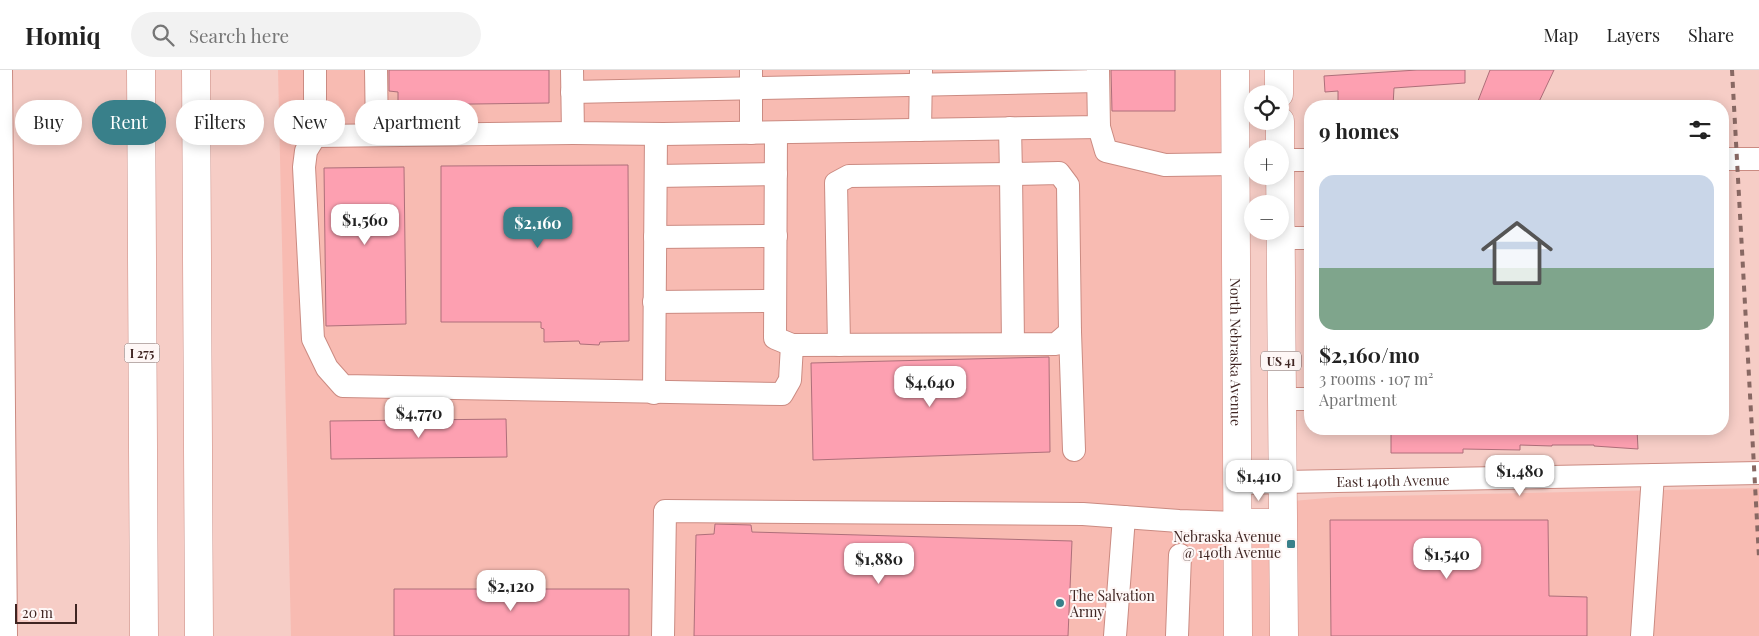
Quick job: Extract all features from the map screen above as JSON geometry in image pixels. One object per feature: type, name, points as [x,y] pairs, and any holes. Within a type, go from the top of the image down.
[{"type":"main road","name":"I 275","points":[[141,70],[144,636]]},
{"type":"main road","points":[[196,70],[199,636]]},
{"type":"main road","name":"North Nebraska Avenue","points":[[1236,70],[1244,168],[1236,196],[1238,636]]},
{"type":"main road","points":[[1279,70],[1279,85]]},
{"type":"main road","name":"US 41","points":[[1280,240],[1284,636]]},
{"type":"main road","points":[[1238,522],[1282,523]]},
{"type":"street","points":[[0,70],[6,636]]},
{"type":"street","points":[[315,70],[315,100]]},
{"type":"street","points":[[376,70],[376,100]]},
{"type":"street","points":[[573,133],[572,81],[1098,75],[1099,127],[1106,151],[1165,165],[1244,168]]},
{"type":"street","points":[[920,130],[921,77]]},
{"type":"street","points":[[751,79],[751,133]]},
{"type":"street","points":[[478,134],[776,133],[1099,127]]},
{"type":"street","points":[[1010,128],[1013,344]]},
{"type":"street","points":[[776,133],[775,338],[792,345],[1056,344],[1070,332]]},
{"type":"street","points":[[654,393],[656,134]]},
{"type":"street","points":[[310,145],[306,151],[304,167],[313,339],[327,368],[343,386],[782,394],[790,380],[792,345]]},
{"type":"street","points":[[1729,159],[1759,159]]},
{"type":"street","points":[[1289,160],[1304,160]]},
{"type":"street","points":[[839,345],[836,183],[849,176],[1059,173],[1068,185],[1074,450]]},
{"type":"street","points":[[656,176],[776,174]]},
{"type":"street","points":[[655,236],[776,236]]},
{"type":"street","points":[[1289,238],[1304,238]]},
{"type":"street","points":[[654,302],[775,301]]},
{"type":"street","points":[[1281,399],[1304,399]]},
{"type":"street","name":"East 140th Avenue","points":[[1237,483],[1759,473]]},
{"type":"street","points":[[1642,636],[1653,475]]},
{"type":"street","points":[[662,636],[665,511],[1073,514],[1179,521],[1238,522]]},
{"type":"street","points":[[1116,636],[1124,517]]},
{"type":"street","points":[[1177,636],[1180,555]]},
{"type":"shaded area","points":[[278,70],[1225,70],[1226,192],[1222,199],[1226,203],[1227,636],[291,636],[280,145],[345,145],[345,100],[279,100]]},
{"type":"shaded area","points":[[1759,488],[1759,636],[1294,636],[1293,501],[1338,497]]},
{"type":"shaded area","points":[[1248,535],[1271,535],[1273,636],[1249,636]]},
{"type":"building","points":[[389,70],[549,70],[549,103],[478,104],[478,100],[398,100],[398,92],[389,91]]},
{"type":"building","points":[[1111,70],[1175,70],[1175,111],[1112,111]]},
{"type":"building","points":[[1417,70],[1465,70],[1465,83],[1394,88],[1393,100],[1338,100],[1338,91],[1325,92],[1324,76]]},
{"type":"building","points":[[1490,70],[1554,70],[1540,100],[1478,100]]},
{"type":"building","points":[[628,165],[629,341],[600,342],[599,345],[580,344],[579,341],[544,342],[544,329],[541,328],[541,322],[441,322],[441,166]]},
{"type":"building","points":[[404,167],[406,324],[326,326],[324,168]]},
{"type":"building","points":[[1049,357],[1050,452],[813,460],[811,363]]},
{"type":"building","points":[[506,419],[507,457],[331,459],[330,421]]},
{"type":"building","points":[[1391,435],[1637,435],[1638,449],[1594,445],[1520,445],[1520,450],[1463,449],[1463,453],[1391,453]]},
{"type":"building","points":[[1330,520],[1548,520],[1549,596],[1587,597],[1587,636],[1331,636]]},
{"type":"building","points":[[715,524],[751,525],[752,532],[1072,541],[1068,636],[694,636],[696,535],[714,534]]},
{"type":"building","points":[[394,589],[629,589],[629,636],[394,636]]},
{"type":"railway","points":[[1732,70],[1759,557]]},
{"type":"place","name":"Nebraska Avenue @ 140th Avenue","points":[[1291,544]]},
{"type":"place","name":"The Salvation Army","points":[[1060,603]]}]
